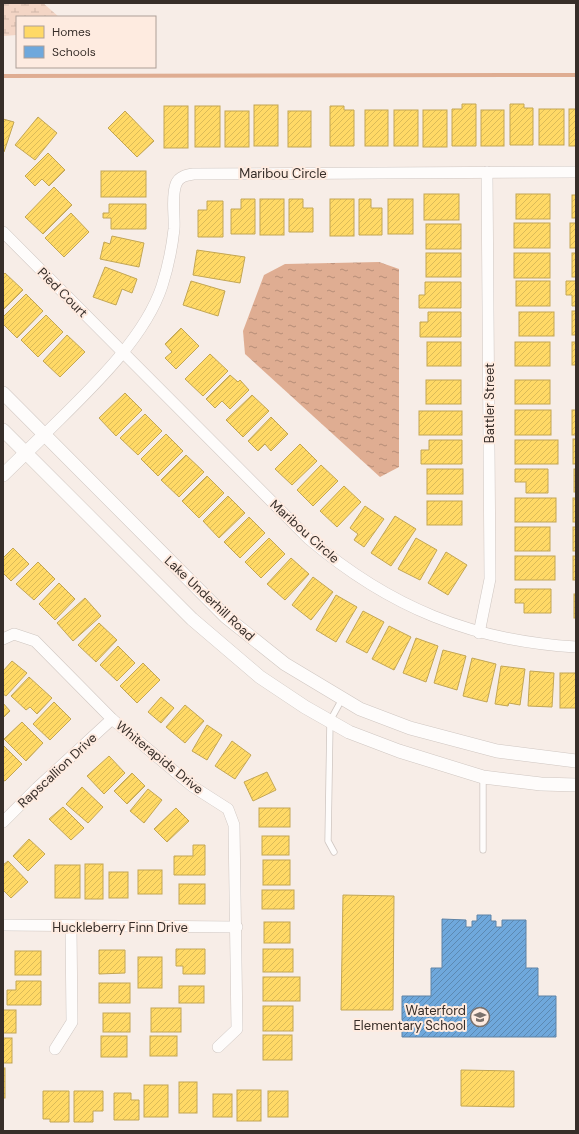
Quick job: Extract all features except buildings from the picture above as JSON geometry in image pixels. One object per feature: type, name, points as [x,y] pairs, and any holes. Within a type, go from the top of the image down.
[{"type":"street","name":"Battler Street","points":[[479,633],[490,579],[487,172]]},
{"type":"street","name":"Maribou Circle","points":[[3,475],[123,353],[150,313],[161,288],[172,242],[175,189],[179,180],[183,176],[194,174],[576,172]]},
{"type":"street","name":"Pied Court","points":[[3,232],[123,353]]},
{"type":"street","name":"Maribou Circle","points":[[123,353],[323,551],[354,574],[391,596],[432,616],[479,633],[526,642],[576,647]]},
{"type":"street","name":"Lake Underhill Road","points":[[3,393],[226,617],[285,664],[360,709],[410,728],[490,749],[576,760]]},
{"type":"street","name":"Lake Underhill Road","points":[[3,430],[192,619],[260,677],[330,721],[349,732],[399,751],[483,777],[541,784],[576,786]]},
{"type":"street","name":"Whiterapids Drive","points":[[3,639],[14,634],[35,641],[112,719],[192,786],[228,809],[234,825],[237,927],[237,1029],[218,1048]]},
{"type":"street","name":"Rapscallion Drive","points":[[3,822],[37,788],[112,719]]},
{"type":"street","name":"Huckleberry Finn Drive","points":[[3,925],[71,927],[237,927]]},
{"type":"street","points":[[55,1049],[72,1022],[71,927]]},
{"type":"lane","points":[[334,852],[328,841],[330,721],[343,699]]},
{"type":"lane","points":[[483,777],[483,850]]},
{"type":"green space","points":[[3,3],[43,3],[58,16],[16,16],[16,35],[3,36]]},
{"type":"water","points":[[379,262],[399,269],[399,467],[380,477],[245,354],[243,331],[264,275],[285,264]]},
{"type":"waterway","points":[[3,76],[576,75]]},
{"type":"place","name":"Waterford Elementary School","points":[[480,1017]]}]
